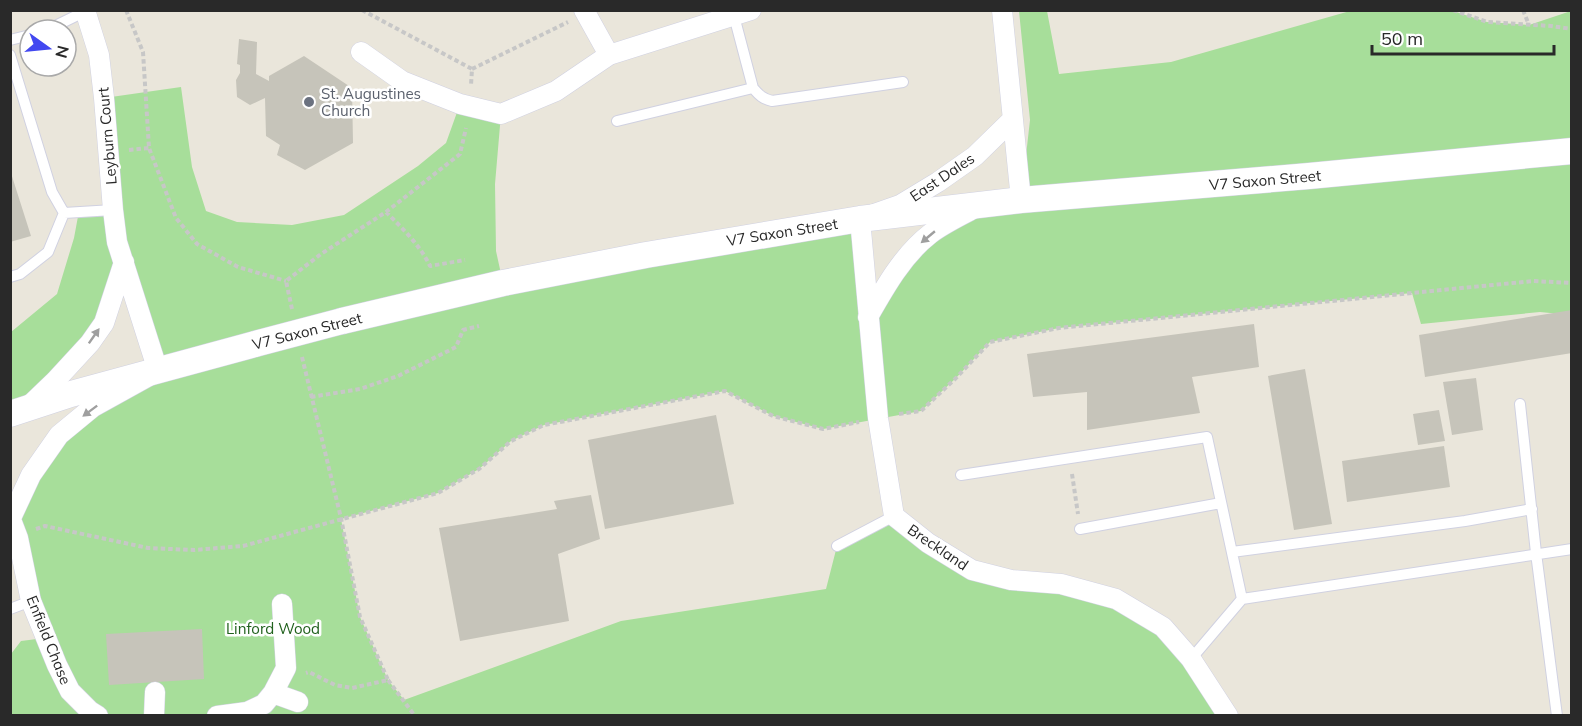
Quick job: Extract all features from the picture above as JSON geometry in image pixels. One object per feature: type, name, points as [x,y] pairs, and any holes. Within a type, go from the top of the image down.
[{"type":"street","points":[[1002,10],[1021,200]]},
{"type":"street","name":"Leyburn Court","points":[[85,11],[99,54],[117,242],[158,371]]},
{"type":"street","points":[[585,12],[609,55]]},
{"type":"street","points":[[361,52],[402,81],[470,108],[501,114],[556,91],[609,55],[743,13]]},
{"type":"street","name":"East Dales","points":[[860,219],[900,205],[938,182],[975,156],[1013,119]]},
{"type":"street","name":"V7 Saxon Street","points":[[18,412],[71,394],[255,344],[503,283],[624,259],[860,219],[1021,200],[1572,151]]},
{"type":"street","points":[[868,316],[888,282],[909,254],[930,234],[977,206]]},
{"type":"street","name":"Breckland","points":[[860,219],[878,418],[894,516],[928,543],[972,570],[1011,580],[1061,584],[1116,599],[1163,627],[1191,659],[1228,716]]},
{"type":"street","points":[[18,412],[55,381],[90,344],[104,323],[124,262]]},
{"type":"street","name":"Enfield Chase","points":[[98,716],[70,691],[57,664],[31,601],[18,538],[11,517],[31,476],[59,435],[93,407],[158,371]]},
{"type":"street","points":[[217,716],[247,711],[264,704],[273,693],[286,668],[282,604]]},
{"type":"street","points":[[154,716],[155,693]]},
{"type":"street","points":[[273,693],[298,702]]},
{"type":"lane","points":[[71,18],[85,11]]},
{"type":"lane","points":[[743,13],[753,88],[765,99],[772,101],[903,82]]},
{"type":"lane","points":[[10,55],[52,192],[64,213]]},
{"type":"lane","points":[[617,121],[753,88]]},
{"type":"lane","points":[[64,213],[113,210]]},
{"type":"lane","points":[[10,277],[21,274],[48,252],[64,213]]},
{"type":"lane","points":[[1520,404],[1557,716]]},
{"type":"lane","points":[[961,475],[1207,437],[1242,599]]},
{"type":"lane","points":[[1080,529],[1221,503]]},
{"type":"lane","points":[[1232,552],[1465,521],[1532,509]]},
{"type":"lane","points":[[837,546],[894,516]]},
{"type":"lane","points":[[1191,659],[1242,599],[1572,549]]},
{"type":"lane","points":[[10,609],[31,601]]},
{"type":"path","points":[[126,10],[143,52],[149,148],[176,218],[197,244],[238,267],[286,281]]},
{"type":"path","points":[[362,10],[472,69]]},
{"type":"path","points":[[1453,10],[1487,22],[1572,29]]},
{"type":"path","points":[[1523,10],[1529,25]]},
{"type":"path","points":[[472,69],[585,12]]},
{"type":"path","points":[[286,281],[321,254],[386,212],[460,154],[470,108],[472,69]]},
{"type":"path","points":[[386,212],[406,232],[430,266],[465,260]]},
{"type":"path","points":[[286,281],[293,316]]},
{"type":"path","points":[[18,538],[45,526],[147,548],[194,550],[243,546],[438,493],[479,469],[511,441],[544,425],[725,392],[773,416],[823,429],[921,411],[990,342],[1059,328],[1533,281],[1572,283]]},
{"type":"path","points":[[311,397],[360,389],[398,376],[456,347],[463,330],[479,326]]},
{"type":"path","points":[[301,351],[341,518],[360,617],[388,680],[415,716]]},
{"type":"path","points":[[1069,458],[1080,529]]},
{"type":"path","points":[[283,674],[309,672],[335,686],[352,688],[388,680]]},
{"type":"green space","name":"Linford Wood","points":[[1019,11],[1047,11],[1059,74],[1171,62],[1350,11],[1453,11],[1487,22],[1529,25],[1571,11],[1571,315],[1540,312],[1421,324],[1412,293],[1059,328],[990,342],[921,411],[823,429],[773,416],[725,391],[544,425],[511,441],[479,469],[438,493],[341,519],[360,617],[388,680],[404,700],[621,621],[826,589],[837,546],[894,516],[972,570],[1061,584],[1163,627],[1228,715],[11,715],[11,654],[21,641],[45,638],[11,517],[59,435],[158,370],[124,263],[104,323],[11,414],[11,332],[57,294],[74,238],[79,211],[113,210],[104,98],[181,87],[192,167],[206,211],[237,222],[292,225],[344,215],[418,166],[446,143],[460,104],[501,114],[495,184],[496,251],[503,283],[860,219],[868,315],[930,234],[1021,200],[1030,120]]},
{"type":"building","name":"St. Augustines Church","points":[[239,39],[257,42],[256,74],[269,81],[269,76],[304,56],[352,88],[353,143],[305,170],[277,155],[280,145],[266,136],[265,98],[250,105],[237,97],[236,80],[240,73],[240,65],[237,64]]},
{"type":"building","points":[[10,170],[31,236],[10,242]]},
{"type":"building","points":[[1572,310],[1572,353],[1425,377],[1419,335]]},
{"type":"building","points":[[1254,324],[1259,367],[1192,377],[1200,413],[1087,430],[1087,392],[1033,397],[1027,354]]},
{"type":"building","points":[[1305,369],[1332,524],[1294,530],[1268,376]]},
{"type":"building","points":[[1476,378],[1483,430],[1452,435],[1443,382]]},
{"type":"building","points":[[1439,410],[1445,441],[1418,445],[1413,414]]},
{"type":"building","points":[[716,415],[734,504],[605,529],[588,440]]},
{"type":"building","points":[[1444,446],[1450,487],[1347,502],[1342,461]]},
{"type":"building","points":[[591,495],[600,539],[558,554],[569,621],[460,641],[439,528],[557,509],[554,501]]},
{"type":"building","points":[[202,629],[204,679],[109,685],[106,634]]},
{"type":"place","name":"St. Augustines Church","points":[[309,102]]}]
